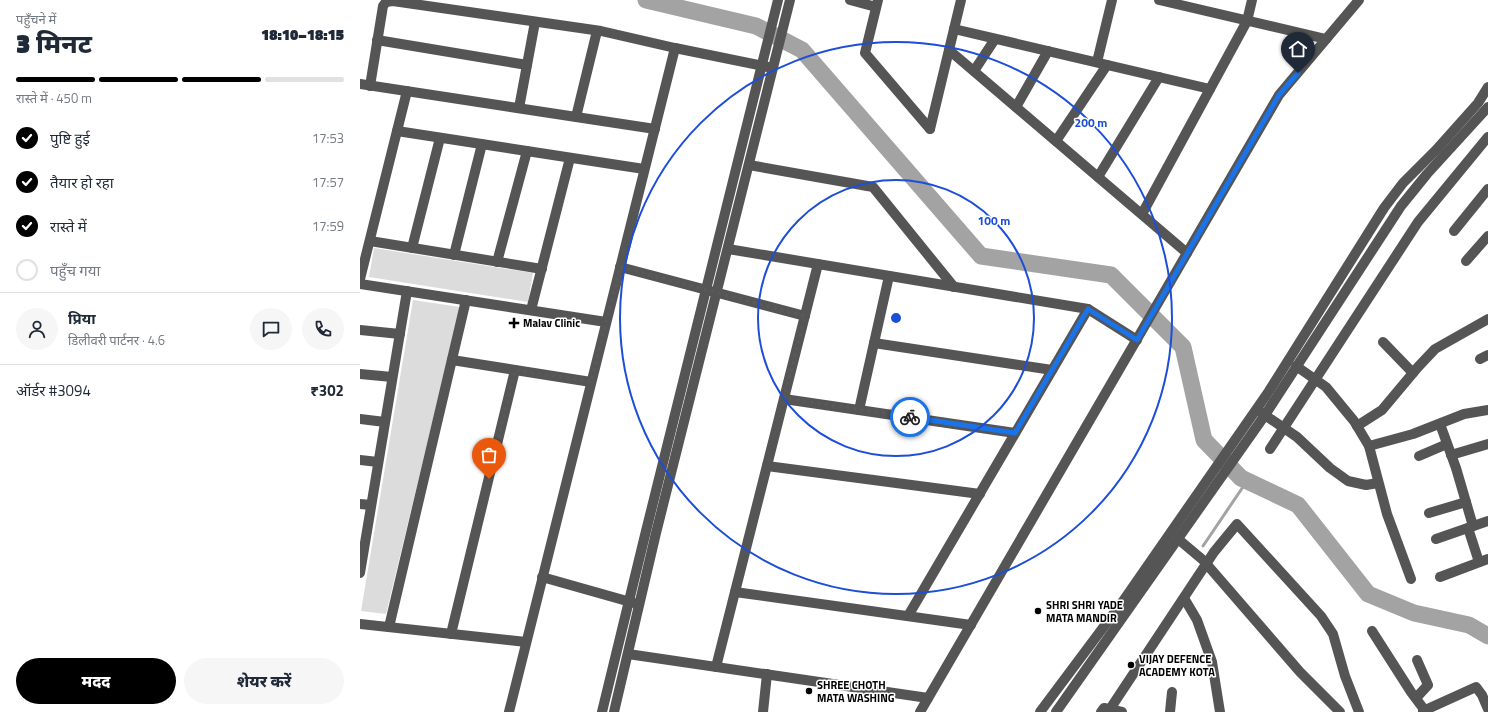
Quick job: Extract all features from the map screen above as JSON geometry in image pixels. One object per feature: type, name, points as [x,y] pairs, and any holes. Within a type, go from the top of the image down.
[{"type":"street","points":[[654,128],[365,85],[377,40],[383,6],[386,2],[394,0],[597,31],[675,48],[774,65]]},
{"type":"street","points":[[850,0],[877,3],[865,53],[930,129],[961,0]]},
{"type":"street","points":[[1097,62],[1112,0]]},
{"type":"street","points":[[1159,0],[1180,2],[1247,21],[1326,39]]},
{"type":"street","points":[[1142,214],[1247,21],[1252,0]]},
{"type":"street","points":[[920,712],[1279,95],[1359,0]]},
{"type":"street","points":[[602,712],[705,290],[778,1]]},
{"type":"street","points":[[614,712],[639,604],[789,2]]},
{"type":"street","points":[[518,108],[535,22]]},
{"type":"street","points":[[954,29],[1210,88]]},
{"type":"street","points":[[576,117],[597,31]]},
{"type":"street","points":[[974,71],[995,39]]},
{"type":"street","points":[[377,40],[527,65]]},
{"type":"street","points":[[509,712],[675,48]]},
{"type":"street","points":[[949,50],[1187,253]]},
{"type":"street","points":[[1016,107],[1048,51]]},
{"type":"street","points":[[1056,141],[1108,65]]},
{"type":"street","points":[[1098,177],[1159,77]]},
{"type":"street","points":[[1040,712],[1207,488],[1242,438],[1256,409],[1295,350],[1384,208],[1403,183],[1436,150],[1478,103],[1488,87]]},
{"type":"street","points":[[360,279],[407,91]]},
{"type":"street","points":[[1242,438],[1265,415],[1401,206],[1488,107]]},
{"type":"street","points":[[397,131],[644,169]]},
{"type":"street","points":[[1270,449],[1418,222],[1488,137]]},
{"type":"street","points":[[412,248],[440,138]]},
{"type":"street","points":[[454,255],[482,144]]},
{"type":"street","points":[[497,262],[527,151]]},
{"type":"street","points":[[531,310],[570,158]]},
{"type":"street","points":[[748,165],[873,187],[954,287]]},
{"type":"street","points":[[1454,231],[1488,189]]},
{"type":"street","points":[[1466,261],[1488,236]]},
{"type":"street","points":[[370,241],[542,269]]},
{"type":"street","points":[[728,249],[1088,309],[1138,338]]},
{"type":"street","points":[[716,667],[818,264]]},
{"type":"street","points":[[620,267],[805,316]]},
{"type":"street","points":[[859,410],[889,276]]},
{"type":"street","points":[[360,284],[606,322]]},
{"type":"street","points":[[360,574],[362,548],[371,505],[407,291]]},
{"type":"street","points":[[389,627],[466,300]]},
{"type":"street","points":[[908,616],[1088,309]]},
{"type":"street","points":[[1357,426],[1382,410],[1435,349],[1488,319]]},
{"type":"street","points":[[360,330],[400,334]]},
{"type":"street","points":[[1383,342],[1413,373]]},
{"type":"street","points":[[874,343],[1052,370]]},
{"type":"street","points":[[452,360],[591,382]]},
{"type":"street","points":[[1296,366],[1326,387],[1357,426],[1369,446],[1387,514],[1411,578]]},
{"type":"street","points":[[451,634],[515,370]]},
{"type":"street","points":[[360,374],[392,377]]},
{"type":"street","points":[[784,398],[1015,433]]},
{"type":"street","points":[[1256,409],[1297,437],[1330,468],[1348,481],[1366,485],[1378,483]]},
{"type":"street","points":[[1369,446],[1413,434],[1464,414],[1488,410]]},
{"type":"street","points":[[360,419],[385,422]]},
{"type":"street","points":[[1440,424],[1466,502],[1471,527],[1484,561],[1440,577]]},
{"type":"street","points":[[1419,456],[1447,444]]},
{"type":"street","points":[[1451,456],[1488,444]]},
{"type":"street","points":[[360,460],[378,462]]},
{"type":"street","points":[[767,466],[980,494]]},
{"type":"street","points":[[1056,712],[1178,539],[1207,488]]},
{"type":"street","points":[[1429,513],[1466,502]]},
{"type":"street","points":[[360,504],[371,505]]},
{"type":"street","points":[[1436,539],[1488,521]]},
{"type":"street","points":[[1106,711],[1214,552],[1237,524],[1321,616],[1333,634],[1345,676],[1358,712]]},
{"type":"street","points":[[1178,539],[1203,560],[1300,672],[1340,712]]},
{"type":"street","points":[[542,577],[639,604]]},
{"type":"street","points":[[735,592],[971,625]]},
{"type":"street","points":[[1184,598],[1197,620],[1212,662],[1220,712]]},
{"type":"street","points":[[360,624],[526,642]]},
{"type":"street","points":[[1372,631],[1423,708],[1423,711],[1476,687],[1482,695],[1488,709]]},
{"type":"street","points":[[628,654],[928,698]]},
{"type":"street","points":[[1416,698],[1428,685],[1417,660]]},
{"type":"street","points":[[763,712],[767,674]]},
{"type":"street","points":[[1170,712],[1172,692]]},
{"type":"street","points":[[1106,711],[1122,712]]},
{"type":"shaded area","points":[[374,248],[533,273],[528,302],[369,277]]},
{"type":"shaded area","points":[[413,300],[460,307],[386,614],[361,611]]},
{"type":"waterway","points":[[646,0],[756,26],[802,50],[981,256],[1111,275],[1183,347],[1204,440],[1241,478],[1298,505],[1368,594],[1414,613],[1469,625],[1488,636]]},
{"type":"waterway","points":[[1203,546],[1247,481]]},
{"type":"way so far","points":[[489,479],[515,370],[591,382],[620,267],[805,316],[784,398],[910,417]]},
{"type":"place","name":"Malav Clinic","points":[[514,323]]},
{"type":"place","name":"SHRI SHRI YADE MATA MANDIR","points":[[1038,611]]},
{"type":"place","name":"VIJAY DEFENCE ACADEMY KOTA","points":[[1131,665]]},
{"type":"place","name":"SHREE CHOTH MATA WASHING","points":[[809,691]]},
{"type":"route","points":[[910,417],[1015,433],[1088,309],[1137,340],[1279,95],[1298,73]]}]
